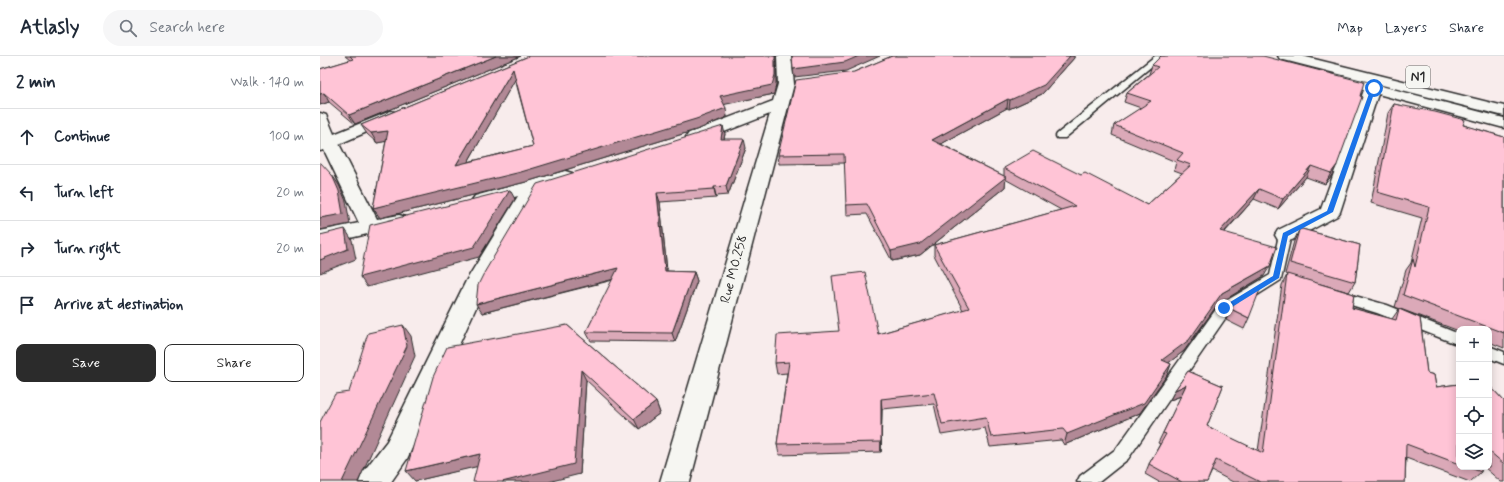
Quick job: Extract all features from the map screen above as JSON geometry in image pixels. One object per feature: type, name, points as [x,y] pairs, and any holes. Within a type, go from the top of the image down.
[{"type":"main road","name":"Rue MO.258","points":[[676,482],[789,90],[784,56]]},
{"type":"main road","name":"N1","points":[[1333,56],[1504,98]]},
{"type":"main road","points":[[1279,59],[1375,84],[1504,123]]},
{"type":"main road","points":[[1285,235],[1330,212],[1375,84]]},
{"type":"main road","name":"N1","points":[[1375,84],[1504,111]]},
{"type":"main road","points":[[675,143],[705,134],[789,90]]},
{"type":"main road","points":[[325,144],[408,109]]},
{"type":"main road","points":[[320,118],[325,144],[371,228]]},
{"type":"main road","points":[[463,204],[533,187],[578,173]]},
{"type":"main road","points":[[374,482],[398,450],[477,281],[533,187]]},
{"type":"main road","points":[[320,238],[371,228],[417,216]]},
{"type":"lane","points":[[1061,136],[1160,56]]},
{"type":"lane","points":[[1086,482],[1122,454],[1224,308],[1276,277],[1285,235]]},
{"type":"lane","points":[[1276,277],[1292,282]]},
{"type":"lane","points":[[1322,291],[1382,309],[1456,339]]},
{"type":"lane","points":[[1492,353],[1504,358]]},
{"type":"building","points":[[350,56],[496,56],[349,115],[324,93],[320,94],[320,69],[353,59]]},
{"type":"building","points":[[529,56],[775,56],[775,75],[772,85],[720,96],[726,108],[696,119],[521,172],[373,208],[388,131],[371,133],[361,125]],"holes":[[[513,69],[533,146],[456,165]]]},
{"type":"building","points":[[792,56],[859,56],[845,62],[793,69]]},
{"type":"building","points":[[892,56],[1070,56],[1044,85],[1010,100],[1008,99],[932,140],[1006,177],[920,244],[891,251],[867,204],[846,205],[844,154],[778,155],[796,80],[854,72]]},
{"type":"building","points":[[1161,56],[1263,56],[1364,82],[1360,96],[1362,97],[1337,165],[1331,173],[1311,166],[1283,199],[1259,189],[1220,231],[1277,247],[1270,266],[1222,293],[1189,340],[1162,360],[1171,364],[1144,403],[1067,434],[1063,429],[991,437],[986,417],[942,424],[934,393],[881,399],[881,442],[777,444],[789,362],[775,363],[777,335],[839,331],[832,276],[865,272],[878,334],[969,308],[934,245],[1075,206],[1004,168],[1033,151],[1081,175],[1085,173],[1147,205],[1191,165],[1177,160],[1183,153],[1114,125],[1151,101],[1127,93],[1158,67],[1152,65]]},
{"type":"building","points":[[1394,104],[1435,112],[1465,120],[1463,125],[1504,137],[1504,333],[1492,328],[1492,326],[1485,326],[1403,295],[1413,259],[1415,267],[1429,207],[1377,192]]},
{"type":"building","points":[[723,126],[721,139],[744,139],[726,186],[714,187],[714,189],[657,193],[665,271],[694,272],[672,333],[586,332],[618,268],[476,304],[478,285],[484,273],[537,184]]},
{"type":"building","points":[[320,162],[332,175],[339,191],[343,214],[320,218]]},
{"type":"building","points":[[510,190],[474,247],[360,277],[370,225]]},
{"type":"building","points":[[345,229],[348,249],[320,260],[320,235]]},
{"type":"building","points":[[1302,229],[1360,245],[1355,282],[1290,263],[1299,230]]},
{"type":"building","points":[[1287,274],[1354,294],[1352,308],[1396,320],[1399,309],[1420,318],[1427,373],[1434,375],[1436,387],[1456,384],[1456,463],[1406,444],[1405,482],[1260,482],[1216,460],[1207,482],[1182,482],[1149,464],[1166,434],[1163,433],[1186,385],[1175,390],[1188,371],[1223,386],[1207,426],[1263,453]]},
{"type":"building","points":[[1261,287],[1249,318],[1231,309],[1235,303]]},
{"type":"building","points":[[403,325],[407,346],[342,482],[320,482],[320,422],[335,394],[349,392],[368,333]]},
{"type":"building","points":[[567,325],[656,402],[634,419],[581,370],[574,464],[502,482],[473,482],[480,454],[406,471],[433,377],[447,347]]},
{"type":"building","points":[[1492,388],[1504,401],[1504,464],[1492,454]]},
{"type":"route","points":[[1224,308],[1276,277],[1285,235],[1330,212],[1374,88]]}]
